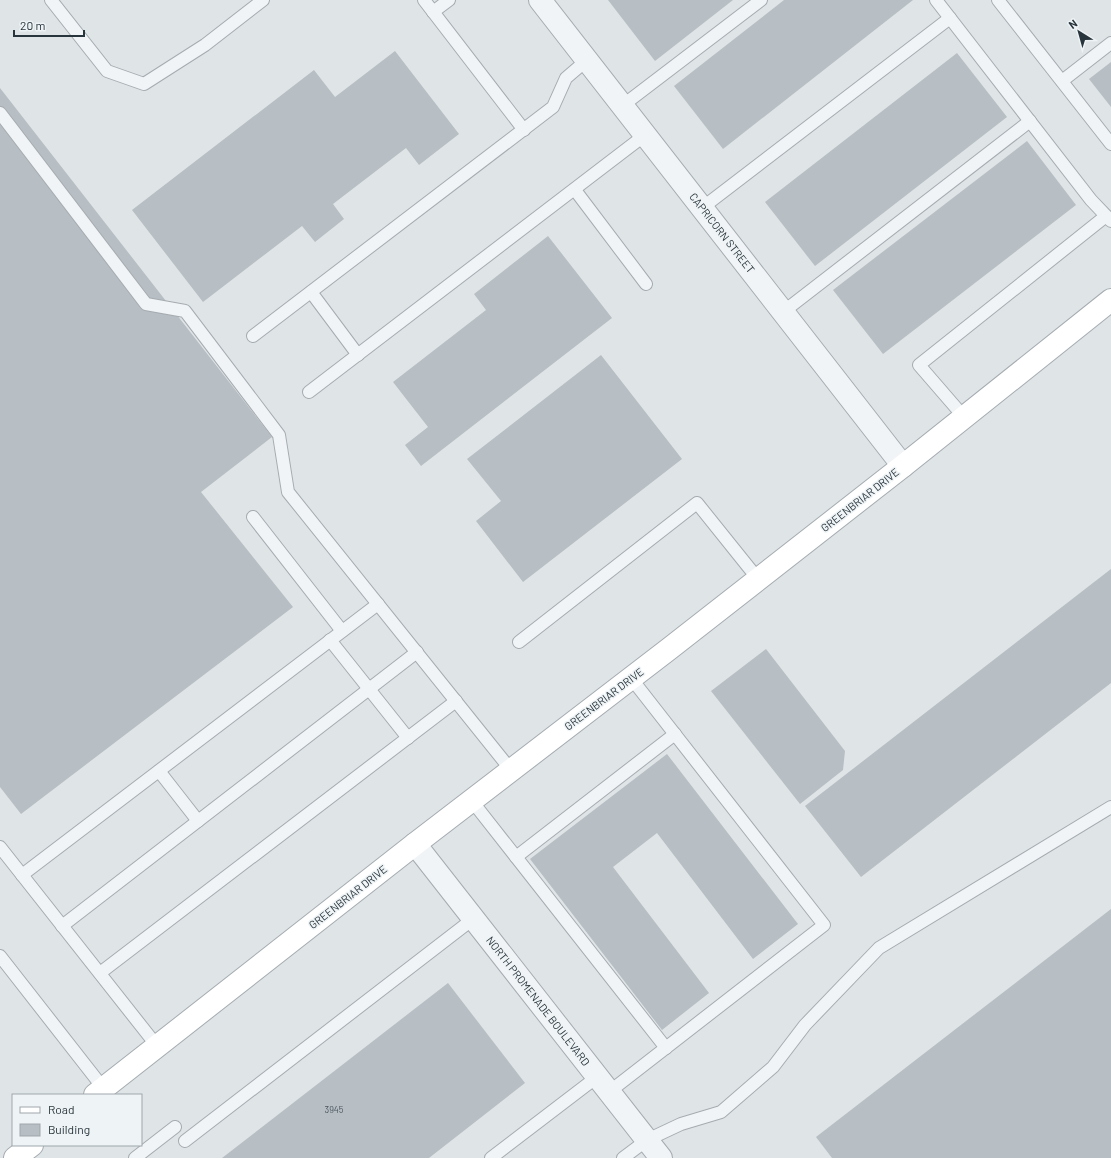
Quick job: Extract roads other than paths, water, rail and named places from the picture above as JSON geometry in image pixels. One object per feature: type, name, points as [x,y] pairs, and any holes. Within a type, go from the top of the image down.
[{"type":"street","name":"CAPRICORN STREET","points":[[544,1],[622,106],[903,466]]},
{"type":"street","name":"GREENBRIAR DRIVE","points":[[99,1092],[415,844],[903,466],[1111,300]]},
{"type":"street","name":"NORTH PROMENADE BOULEVARD","points":[[415,844],[661,1158]]},
{"type":"street","points":[[15,1158],[31,1146]]},
{"type":"lane","points":[[51,0],[107,71],[144,84],[205,45],[263,0]]},
{"type":"lane","points":[[424,0],[524,130]]},
{"type":"lane","points":[[433,12],[449,0]]},
{"type":"lane","points":[[622,106],[761,0]]},
{"type":"lane","points":[[936,0],[1091,200],[1109,218],[919,365],[964,417]]},
{"type":"lane","points":[[998,0],[1111,144]]},
{"type":"lane","points":[[702,208],[950,18]]},
{"type":"lane","points":[[1062,81],[1111,43]]},
{"type":"lane","points":[[253,336],[553,107],[566,78],[587,60]]},
{"type":"lane","points":[[0,113],[146,304],[184,310],[279,435],[288,492],[512,770]]},
{"type":"lane","points":[[783,312],[1030,121]]},
{"type":"lane","points":[[309,392],[646,135]]},
{"type":"lane","points":[[575,190],[646,284]]},
{"type":"lane","points":[[311,292],[358,355]]},
{"type":"lane","points":[[519,642],[697,503],[758,579]]},
{"type":"lane","points":[[253,517],[342,631]]},
{"type":"lane","points":[[22,875],[378,604]]},
{"type":"lane","points":[[330,640],[408,738]]},
{"type":"lane","points":[[62,926],[417,652]]},
{"type":"lane","points":[[491,1158],[603,1084],[666,1048],[824,926],[631,678]]},
{"type":"lane","points":[[100,973],[456,701]]},
{"type":"lane","points":[[516,857],[675,734]]},
{"type":"lane","points":[[159,771],[198,821]]},
{"type":"lane","points":[[472,801],[666,1048]]},
{"type":"lane","points":[[623,1158],[647,1140],[681,1124],[721,1112],[773,1068],[805,1025],[878,948],[1111,807]]},
{"type":"lane","points":[[0,846],[157,1046]]},
{"type":"lane","points":[[185,1140],[473,919]]},
{"type":"lane","points":[[0,956],[99,1092]]},
{"type":"lane","points":[[135,1158],[175,1127]]}]
